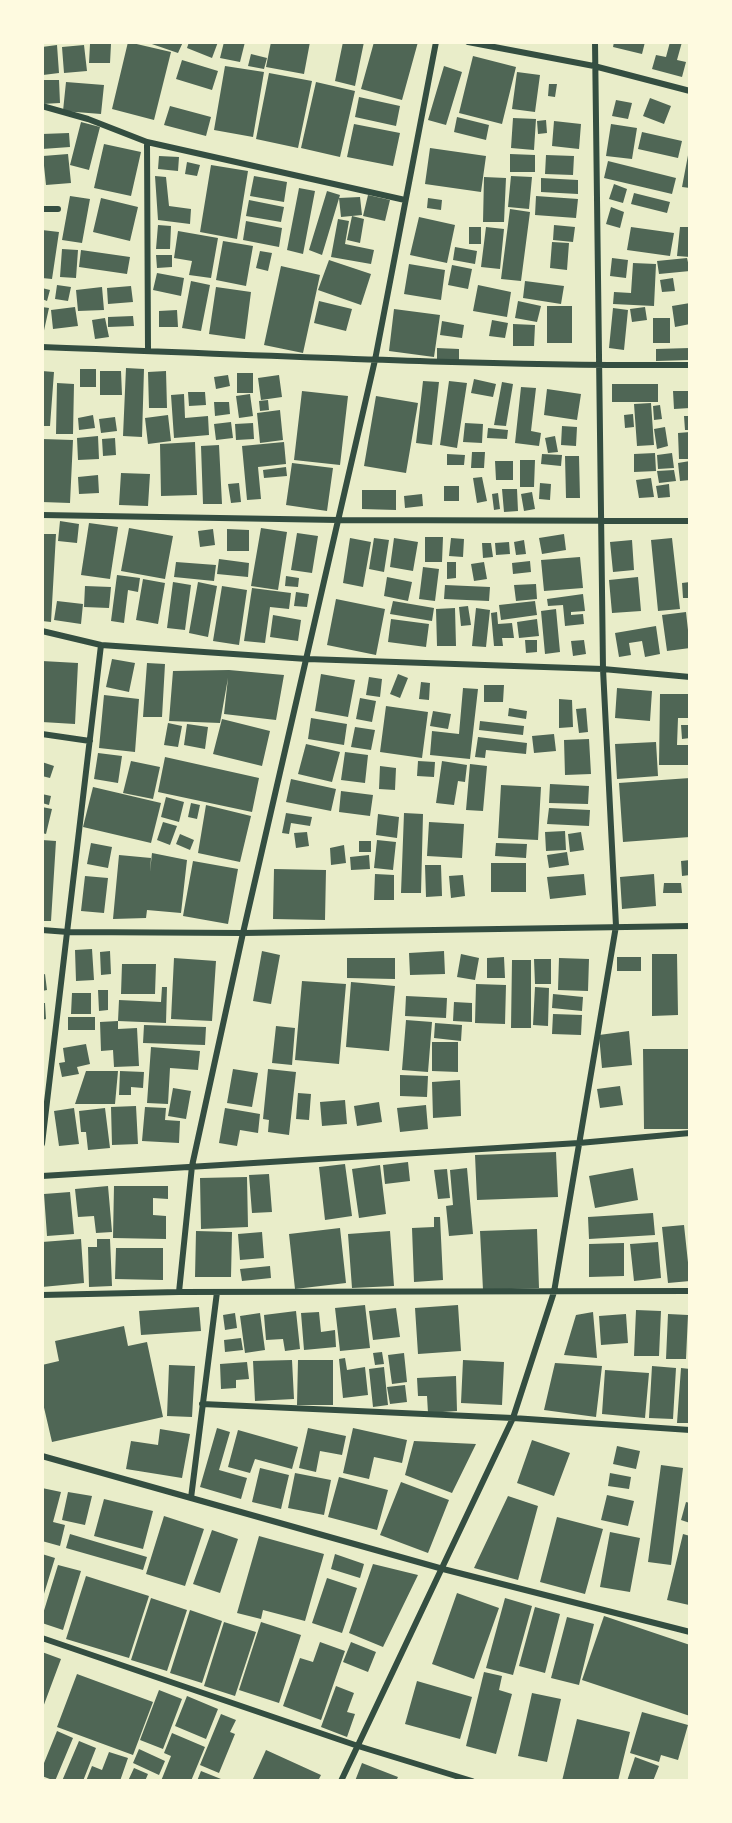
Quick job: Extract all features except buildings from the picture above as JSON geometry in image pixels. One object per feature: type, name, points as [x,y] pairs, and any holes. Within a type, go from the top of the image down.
[{"type":"street","points":[[179,1292],[192,1167],[243,933],[375,360],[436,42]]},
{"type":"street","points":[[468,42],[594,66],[690,91]]},
{"type":"street","points":[[341,1781],[513,1418],[554,1292],[616,926],[603,669],[595,42]]},
{"type":"street","points":[[42,106],[88,119],[147,142],[405,200]]},
{"type":"street","points":[[147,142],[148,351]]},
{"type":"street","points":[[42,209],[58,209]]},
{"type":"street","points":[[42,346],[375,360],[598,366],[690,365]]},
{"type":"street","points":[[42,515],[338,520],[690,521]]},
{"type":"street","points":[[42,631],[100,645],[307,659],[603,669],[690,677]]},
{"type":"street","points":[[42,1144],[100,645]]},
{"type":"street","points":[[42,734],[90,741]]},
{"type":"street","points":[[42,930],[243,933],[690,926]]},
{"type":"street","points":[[42,1176],[579,1143],[690,1133]]},
{"type":"street","points":[[42,1295],[179,1292],[690,1291]]},
{"type":"street","points":[[191,1498],[217,1292]]},
{"type":"street","points":[[202,1404],[513,1418],[690,1430]]},
{"type":"street","points":[[42,1456],[443,1569],[690,1632]]},
{"type":"street","points":[[42,1638],[358,1746],[472,1781]]}]
